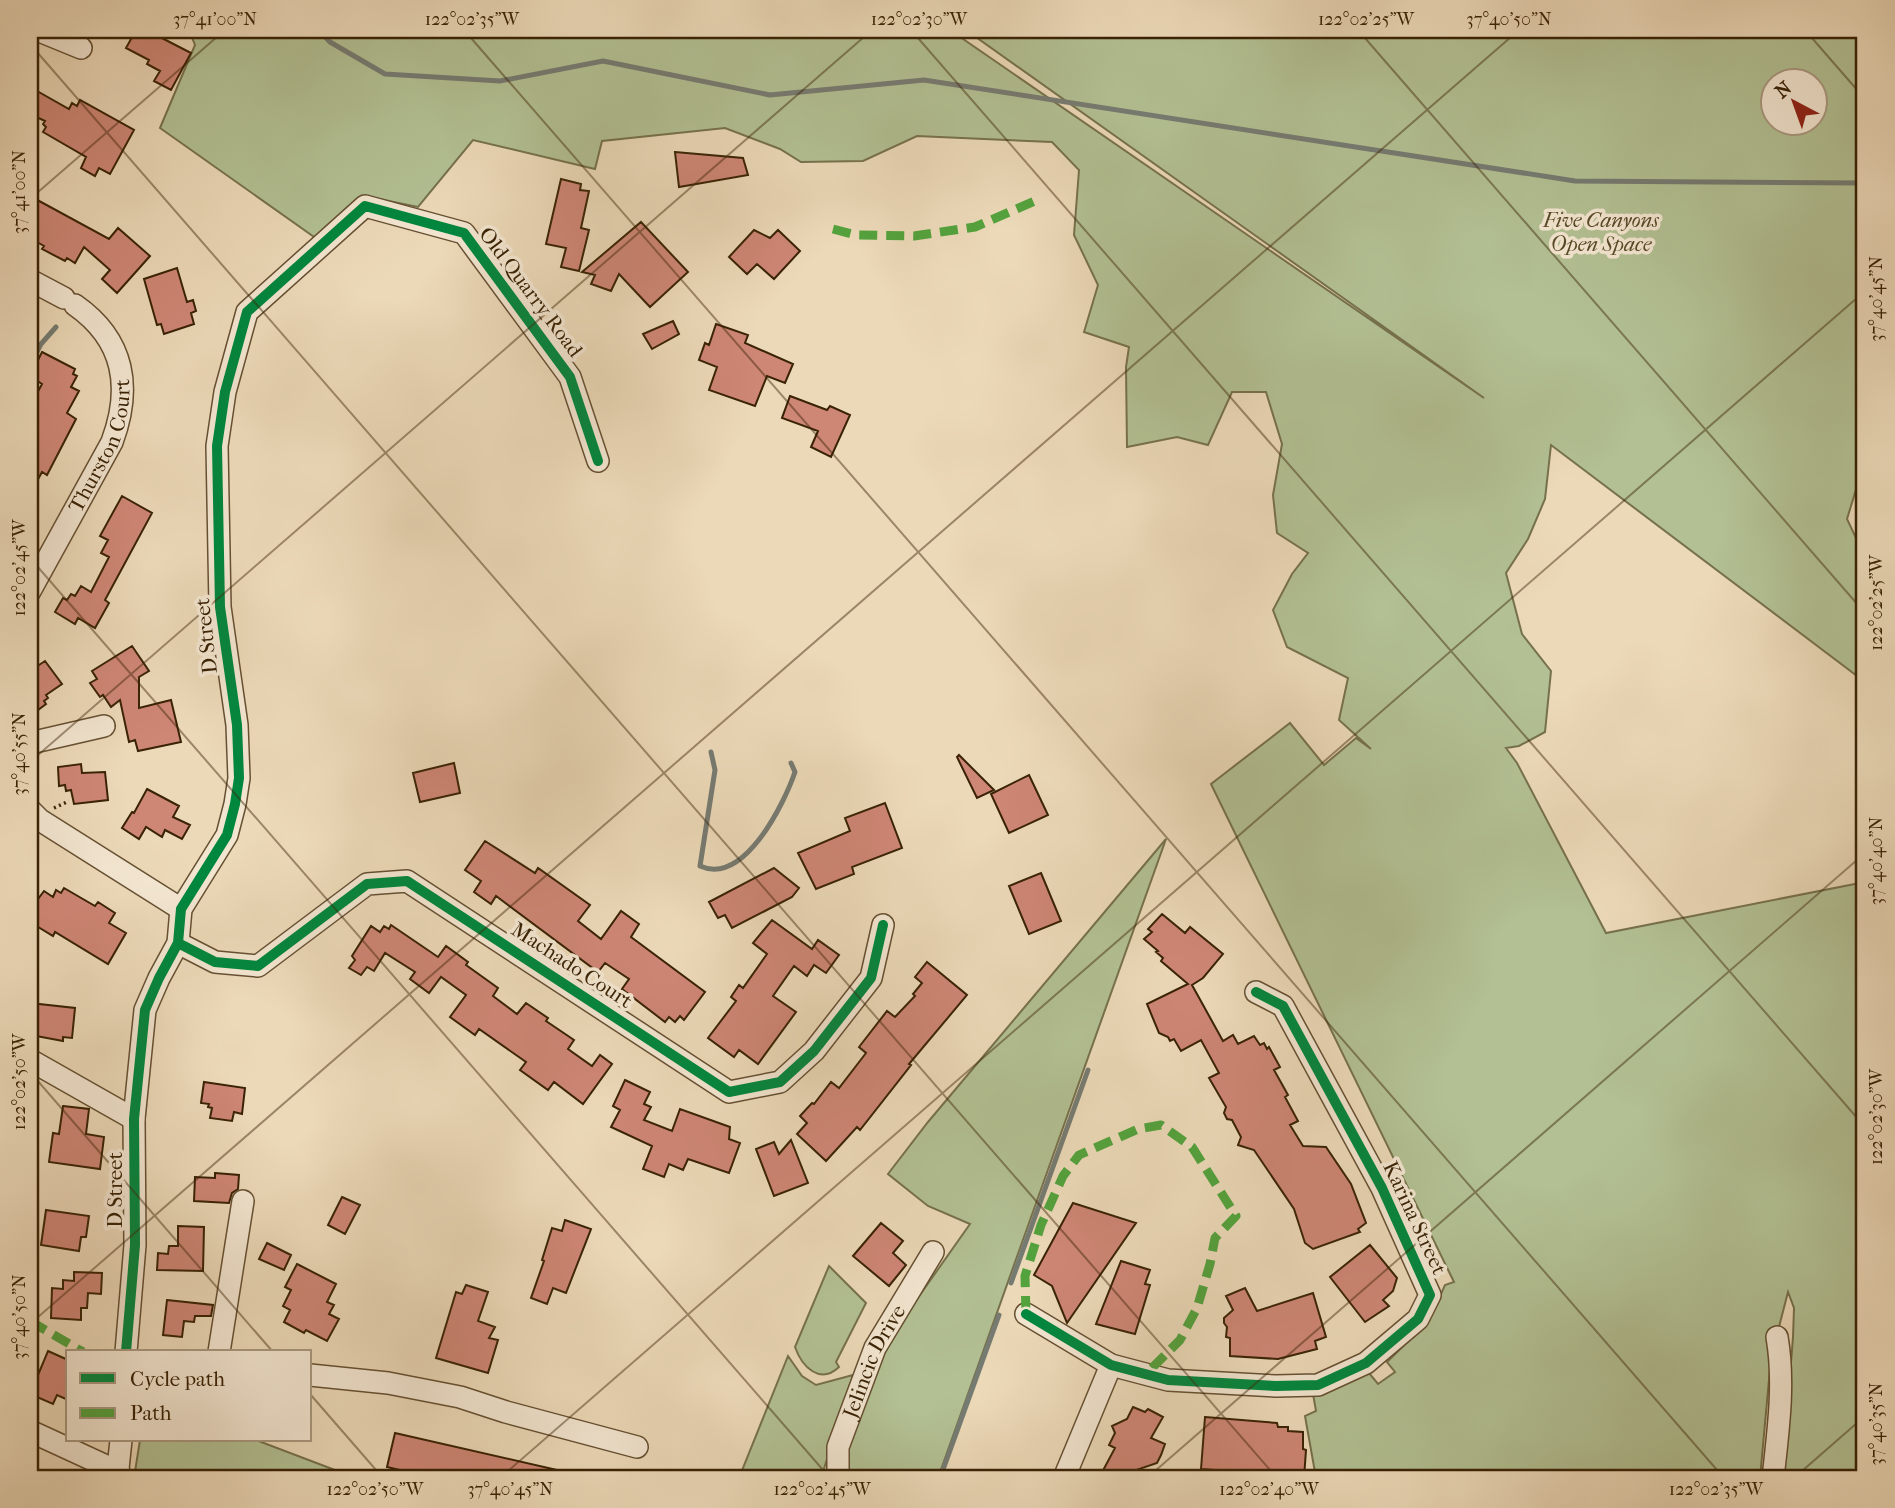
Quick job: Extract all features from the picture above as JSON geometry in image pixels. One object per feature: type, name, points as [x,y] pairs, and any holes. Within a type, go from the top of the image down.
[{"type":"street","points":[[37,30],[81,48]]},
{"type":"street","name":"Old Quarry Road","points":[[225,392],[247,312],[365,206],[464,233],[570,377],[598,461]]},
{"type":"street","name":"Thurston Court","points":[[30,280],[69,301],[100,326],[112,345],[121,368],[124,393],[121,418],[112,442],[30,591]]},
{"type":"street","name":"D Street","points":[[126,1350],[135,1245],[134,1119],[145,1010],[178,943],[181,909],[227,835],[239,778],[237,724],[220,607],[217,446],[225,392]]},
{"type":"street","points":[[30,743],[104,726]]},
{"type":"street","points":[[40,811],[40,820],[181,909]]},
{"type":"street","name":"Machado Court","points":[[178,943],[215,962],[258,966],[368,884],[407,881],[729,1092],[780,1082],[814,1051],[871,978],[883,925]]},
{"type":"street","name":"Karina Street","points":[[1027,1314],[1111,1365],[1168,1380],[1276,1386],[1318,1385],[1366,1363],[1418,1319],[1430,1295],[1382,1188],[1283,1006],[1256,992]]},
{"type":"street","points":[[30,1060],[134,1119]]},
{"type":"street","points":[[219,1350],[243,1201]]},
{"type":"street","name":"Jelincic Drive","points":[[838,1478],[838,1447],[875,1348],[933,1252]]},
{"type":"street","points":[[1773,1478],[1781,1359],[1777,1337]]},
{"type":"street","points":[[1064,1478],[1111,1365]]},
{"type":"street","points":[[312,1375],[388,1383],[460,1397],[637,1447]]},
{"type":"street","points":[[30,1431],[118,1475],[121,1442]]},
{"type":"path","points":[[40,811],[69,801]]},
{"type":"green space","name":"Five Canyons Open Space","points":[[189,30],[950,30],[1484,398],[966,30],[1865,30],[1865,460],[1847,519],[1865,557],[1865,682],[1551,445],[1545,499],[1528,539],[1506,573],[1522,634],[1551,671],[1545,732],[1519,746],[1506,748],[1517,763],[1606,933],[1865,882],[1865,1478],[1782,1478],[1794,1308],[1788,1292],[1771,1358],[1760,1478],[1316,1478],[1305,1416],[1316,1411],[1313,1394],[1369,1373],[1378,1384],[1395,1372],[1387,1362],[1429,1321],[1445,1285],[1454,1282],[1211,784],[1290,723],[1324,765],[1356,738],[1371,749],[1339,720],[1348,678],[1287,647],[1273,610],[1292,574],[1308,553],[1277,533],[1273,495],[1282,444],[1266,392],[1232,392],[1208,445],[1177,437],[1127,447],[1126,367],[1129,347],[1084,332],[1098,285],[1074,235],[1079,170],[1052,142],[917,136],[863,161],[801,162],[780,149],[725,128],[602,141],[595,169],[473,140],[418,207],[365,196],[317,239],[160,128],[195,45]]},
{"type":"green space","points":[[1166,839],[938,1478],[845,1478],[851,1424],[867,1386],[898,1326],[970,1224],[928,1206],[888,1174],[928,1122]]},
{"type":"green space","points":[[829,1266],[866,1303],[836,1362],[839,1367],[832,1372],[819,1374],[807,1367],[795,1347]]},
{"type":"green space","points":[[788,1356],[802,1376],[816,1385],[853,1375],[822,1475],[824,1478],[739,1478]]},
{"type":"green space","points":[[140,1442],[261,1442],[356,1478],[134,1478]]},
{"type":"building","points":[[136,30],[159,30],[156,35],[191,53],[171,90],[154,81],[160,71],[147,64],[149,60],[126,48]]},
{"type":"building","points":[[30,87],[69,109],[72,103],[77,106],[80,100],[134,130],[110,174],[99,168],[95,176],[81,168],[86,157],[43,132],[45,121],[30,114]]},
{"type":"building","points":[[675,152],[743,158],[748,175],[679,187]]},
{"type":"building","points":[[561,179],[581,184],[580,190],[589,191],[581,228],[589,230],[579,271],[561,267],[566,248],[546,244]]},
{"type":"building","points":[[30,196],[109,239],[118,228],[150,256],[117,293],[102,279],[110,270],[84,247],[75,263],[42,249],[44,246],[30,238]]},
{"type":"building","points":[[641,222],[688,272],[650,307],[619,274],[611,291],[591,284],[595,275],[582,272]]},
{"type":"building","points":[[754,230],[770,238],[778,230],[800,251],[774,279],[757,264],[747,274],[729,257]]},
{"type":"building","points":[[177,268],[187,302],[193,300],[196,311],[191,313],[194,324],[164,334],[161,324],[157,325],[144,279]]},
{"type":"building","points":[[673,321],[679,334],[652,349],[643,334]]},
{"type":"building","points":[[716,324],[748,335],[745,343],[793,364],[785,383],[767,376],[755,406],[709,390],[717,367],[699,360],[705,343],[709,345]]},
{"type":"building","points":[[42,352],[75,369],[73,374],[77,376],[71,387],[79,391],[67,413],[76,419],[47,475],[42,472],[30,494],[30,406],[42,384],[30,376]]},
{"type":"building","points":[[790,396],[827,410],[830,406],[850,415],[831,457],[811,447],[818,431],[782,418]]},
{"type":"building","points":[[122,496],[152,513],[105,600],[109,603],[95,628],[78,618],[75,624],[55,612],[63,598],[67,600],[71,594],[75,596],[81,586],[91,592],[109,557],[101,553],[108,540],[100,536]]},
{"type":"building","points":[[132,646],[149,671],[139,677],[139,708],[171,700],[181,742],[138,751],[135,740],[129,742],[120,700],[111,707],[90,683],[97,679],[92,671]]},
{"type":"building","points":[[45,661],[62,684],[46,695],[46,704],[30,716],[30,671]]},
{"type":"building","points":[[959,755],[994,790],[977,798],[957,757]]},
{"type":"building","points":[[454,763],[460,793],[420,802],[413,773]]},
{"type":"building","points":[[81,764],[82,773],[105,772],[108,800],[74,804],[71,790],[66,791],[65,785],[59,786],[58,767]]},
{"type":"building","points":[[1029,775],[1048,815],[1009,833],[991,794]]},
{"type":"building","points":[[147,789],[179,806],[173,817],[190,825],[182,839],[165,830],[162,837],[146,827],[139,839],[122,828]]},
{"type":"building","points":[[885,803],[902,848],[852,867],[854,874],[816,889],[798,853],[850,831],[845,818]]},
{"type":"building","points":[[485,841],[535,873],[538,868],[590,905],[578,921],[601,939],[621,911],[639,924],[631,937],[705,992],[684,1020],[680,1016],[675,1022],[669,1017],[665,1022],[622,989],[629,979],[605,963],[598,972],[496,896],[491,904],[474,892],[481,881],[465,870]]},
{"type":"building","points":[[774,868],[799,888],[792,897],[732,928],[725,915],[718,918],[709,902]]},
{"type":"building","points":[[1041,873],[1061,921],[1029,934],[1009,886]]},
{"type":"building","points":[[64,888],[95,906],[98,902],[115,913],[109,923],[126,933],[108,964],[55,932],[53,936],[30,922],[30,899],[35,903],[44,891],[53,897],[56,890],[61,893]]},
{"type":"building","points":[[1162,914],[1185,933],[1190,927],[1223,954],[1203,978],[1192,985],[1223,1041],[1233,1035],[1238,1044],[1254,1036],[1260,1045],[1264,1043],[1267,1049],[1269,1047],[1280,1067],[1274,1070],[1298,1121],[1290,1125],[1303,1146],[1326,1147],[1351,1184],[1366,1223],[1358,1229],[1360,1232],[1313,1249],[1305,1243],[1294,1209],[1254,1150],[1238,1145],[1241,1137],[1232,1120],[1227,1119],[1224,1113],[1226,1107],[1209,1078],[1219,1073],[1201,1040],[1181,1051],[1174,1039],[1170,1041],[1159,1033],[1147,1004],[1188,984],[1161,961],[1163,958],[1156,952],[1158,951],[1144,939],[1152,932],[1148,929]]},
{"type":"building","points":[[772,920],[812,949],[818,940],[839,955],[826,973],[814,965],[807,976],[794,966],[773,996],[796,1012],[758,1064],[739,1050],[734,1057],[708,1038],[736,1001],[731,997],[739,985],[743,988],[767,954],[753,943]]},
{"type":"building","points":[[391,925],[438,957],[446,946],[468,962],[466,965],[498,988],[493,996],[517,1014],[526,1003],[548,1018],[546,1021],[574,1040],[568,1049],[592,1066],[600,1055],[612,1064],[583,1104],[554,1082],[548,1090],[520,1070],[526,1062],[479,1029],[475,1035],[450,1017],[466,995],[441,977],[429,993],[410,979],[415,972],[385,953],[374,971],[367,967],[361,975],[349,968],[355,960],[352,956],[371,926],[380,932],[384,926],[389,929]]},
{"type":"building","points":[[927,962],[967,995],[909,1064],[911,1065],[860,1130],[857,1127],[826,1161],[797,1134],[807,1123],[800,1116],[814,1104],[831,1082],[839,1088],[866,1053],[859,1047],[887,1011],[895,1017],[915,996],[913,994],[922,983],[915,977]]},
{"type":"building","points":[[30,1003],[75,1008],[72,1038],[63,1037],[63,1041],[36,1036],[38,1022],[30,1021]]},
{"type":"building","points":[[625,1080],[650,1092],[644,1104],[651,1107],[644,1120],[672,1131],[680,1109],[730,1127],[729,1139],[740,1143],[729,1173],[688,1159],[683,1170],[669,1164],[664,1177],[643,1169],[652,1146],[611,1127],[620,1110],[613,1106]]},
{"type":"building","points":[[204,1082],[245,1088],[242,1114],[234,1112],[232,1121],[210,1118],[212,1108],[208,1107],[209,1104],[201,1103]]},
{"type":"building","points":[[63,1106],[89,1109],[86,1134],[104,1137],[100,1169],[49,1162],[53,1133],[59,1134]]},
{"type":"building","points":[[791,1140],[808,1183],[774,1196],[756,1149],[774,1142],[779,1154]]},
{"type":"building","points":[[215,1173],[239,1175],[238,1189],[232,1193],[229,1203],[194,1201],[195,1177],[215,1178]]},
{"type":"building","points":[[342,1197],[360,1205],[345,1234],[328,1225]]},
{"type":"building","points":[[1073,1203],[1136,1223],[1067,1323],[1052,1286],[1034,1275]]},
{"type":"building","points":[[46,1210],[89,1216],[86,1237],[81,1237],[79,1251],[41,1245]]},
{"type":"building","points":[[565,1220],[591,1229],[566,1293],[553,1288],[547,1304],[531,1298],[552,1228],[562,1231]]},
{"type":"building","points":[[881,1223],[903,1241],[893,1253],[906,1265],[889,1286],[853,1256]]},
{"type":"building","points":[[178,1226],[204,1227],[203,1271],[157,1270],[158,1253],[168,1254],[169,1246],[178,1246]]},
{"type":"building","points":[[267,1243],[291,1255],[284,1270],[259,1259]]},
{"type":"building","points":[[1370,1245],[1397,1278],[1393,1291],[1383,1300],[1389,1306],[1365,1322],[1330,1277]]},
{"type":"building","points":[[1121,1261],[1150,1270],[1145,1284],[1150,1285],[1135,1334],[1096,1324]]},
{"type":"building","points":[[297,1264],[336,1284],[327,1302],[334,1305],[329,1314],[339,1319],[327,1341],[284,1322],[290,1310],[283,1306],[291,1290],[285,1287]]},
{"type":"building","points":[[74,1272],[102,1273],[101,1294],[88,1293],[87,1308],[81,1308],[81,1320],[51,1318],[52,1288],[63,1289],[63,1280],[74,1281]]},
{"type":"building","points":[[466,1285],[488,1292],[478,1321],[495,1327],[489,1338],[498,1340],[488,1373],[436,1358],[456,1292],[462,1294]]},
{"type":"building","points":[[1245,1288],[1257,1311],[1313,1293],[1326,1337],[1315,1341],[1317,1349],[1278,1359],[1230,1356],[1230,1338],[1226,1337],[1224,1318],[1233,1310],[1226,1296]]},
{"type":"building","points":[[167,1300],[213,1305],[211,1316],[195,1316],[194,1322],[184,1321],[182,1337],[163,1335]]},
{"type":"building","points":[[48,1351],[66,1359],[66,1399],[57,1395],[53,1404],[30,1394]]},
{"type":"building","points":[[1133,1407],[1145,1412],[1148,1409],[1163,1417],[1151,1438],[1165,1444],[1161,1455],[1157,1463],[1113,1478],[1099,1478],[1115,1448],[1109,1445],[1115,1433],[1112,1426],[1127,1419]]},
{"type":"building","points":[[1205,1417],[1277,1423],[1278,1427],[1288,1427],[1288,1431],[1303,1432],[1303,1449],[1306,1450],[1304,1478],[1256,1478],[1256,1473],[1201,1469]]},
{"type":"building","points":[[395,1433],[566,1472],[566,1478],[434,1478],[387,1467]]},
{"type":"waterway","points":[[319,30],[330,42],[385,74],[500,81],[603,61],[770,95],[924,80],[1575,181],[1865,183]]},
{"type":"waterway","points":[[30,365],[41,344],[56,327]]},
{"type":"waterway","points":[[711,752],[715,770],[700,866],[716,869],[732,864],[760,838],[790,786],[795,772],[791,763]]},
{"type":"waterway","points":[[1011,1283],[1088,1070]]},
{"type":"waterway","points":[[940,1478],[999,1315]]},
{"type":"marked path","points":[[833,229],[856,235],[914,236],[975,227],[1037,200]]},
{"type":"marked path","points":[[1026,1314],[1025,1276],[1041,1225],[1063,1176],[1079,1155],[1138,1129],[1161,1125],[1192,1147],[1236,1216],[1215,1238],[1197,1308],[1180,1340],[1146,1374]]},
{"type":"marked path","points":[[30,1321],[80,1350]]},
{"type":"cycle path","points":[[126,1350],[135,1245],[134,1119],[145,1010],[178,943],[181,909],[227,835],[239,778],[237,725],[220,607],[217,446],[225,392],[247,312],[365,206],[464,233],[570,377],[598,461]]},
{"type":"cycle path","points":[[178,943],[215,962],[258,966],[367,884],[407,881],[729,1092],[780,1082],[814,1051],[871,978],[883,925]]},
{"type":"cycle path","points":[[1026,1314],[1111,1365],[1168,1380],[1276,1386],[1318,1385],[1366,1363],[1418,1319],[1430,1295],[1382,1188],[1283,1006],[1256,992]]}]
